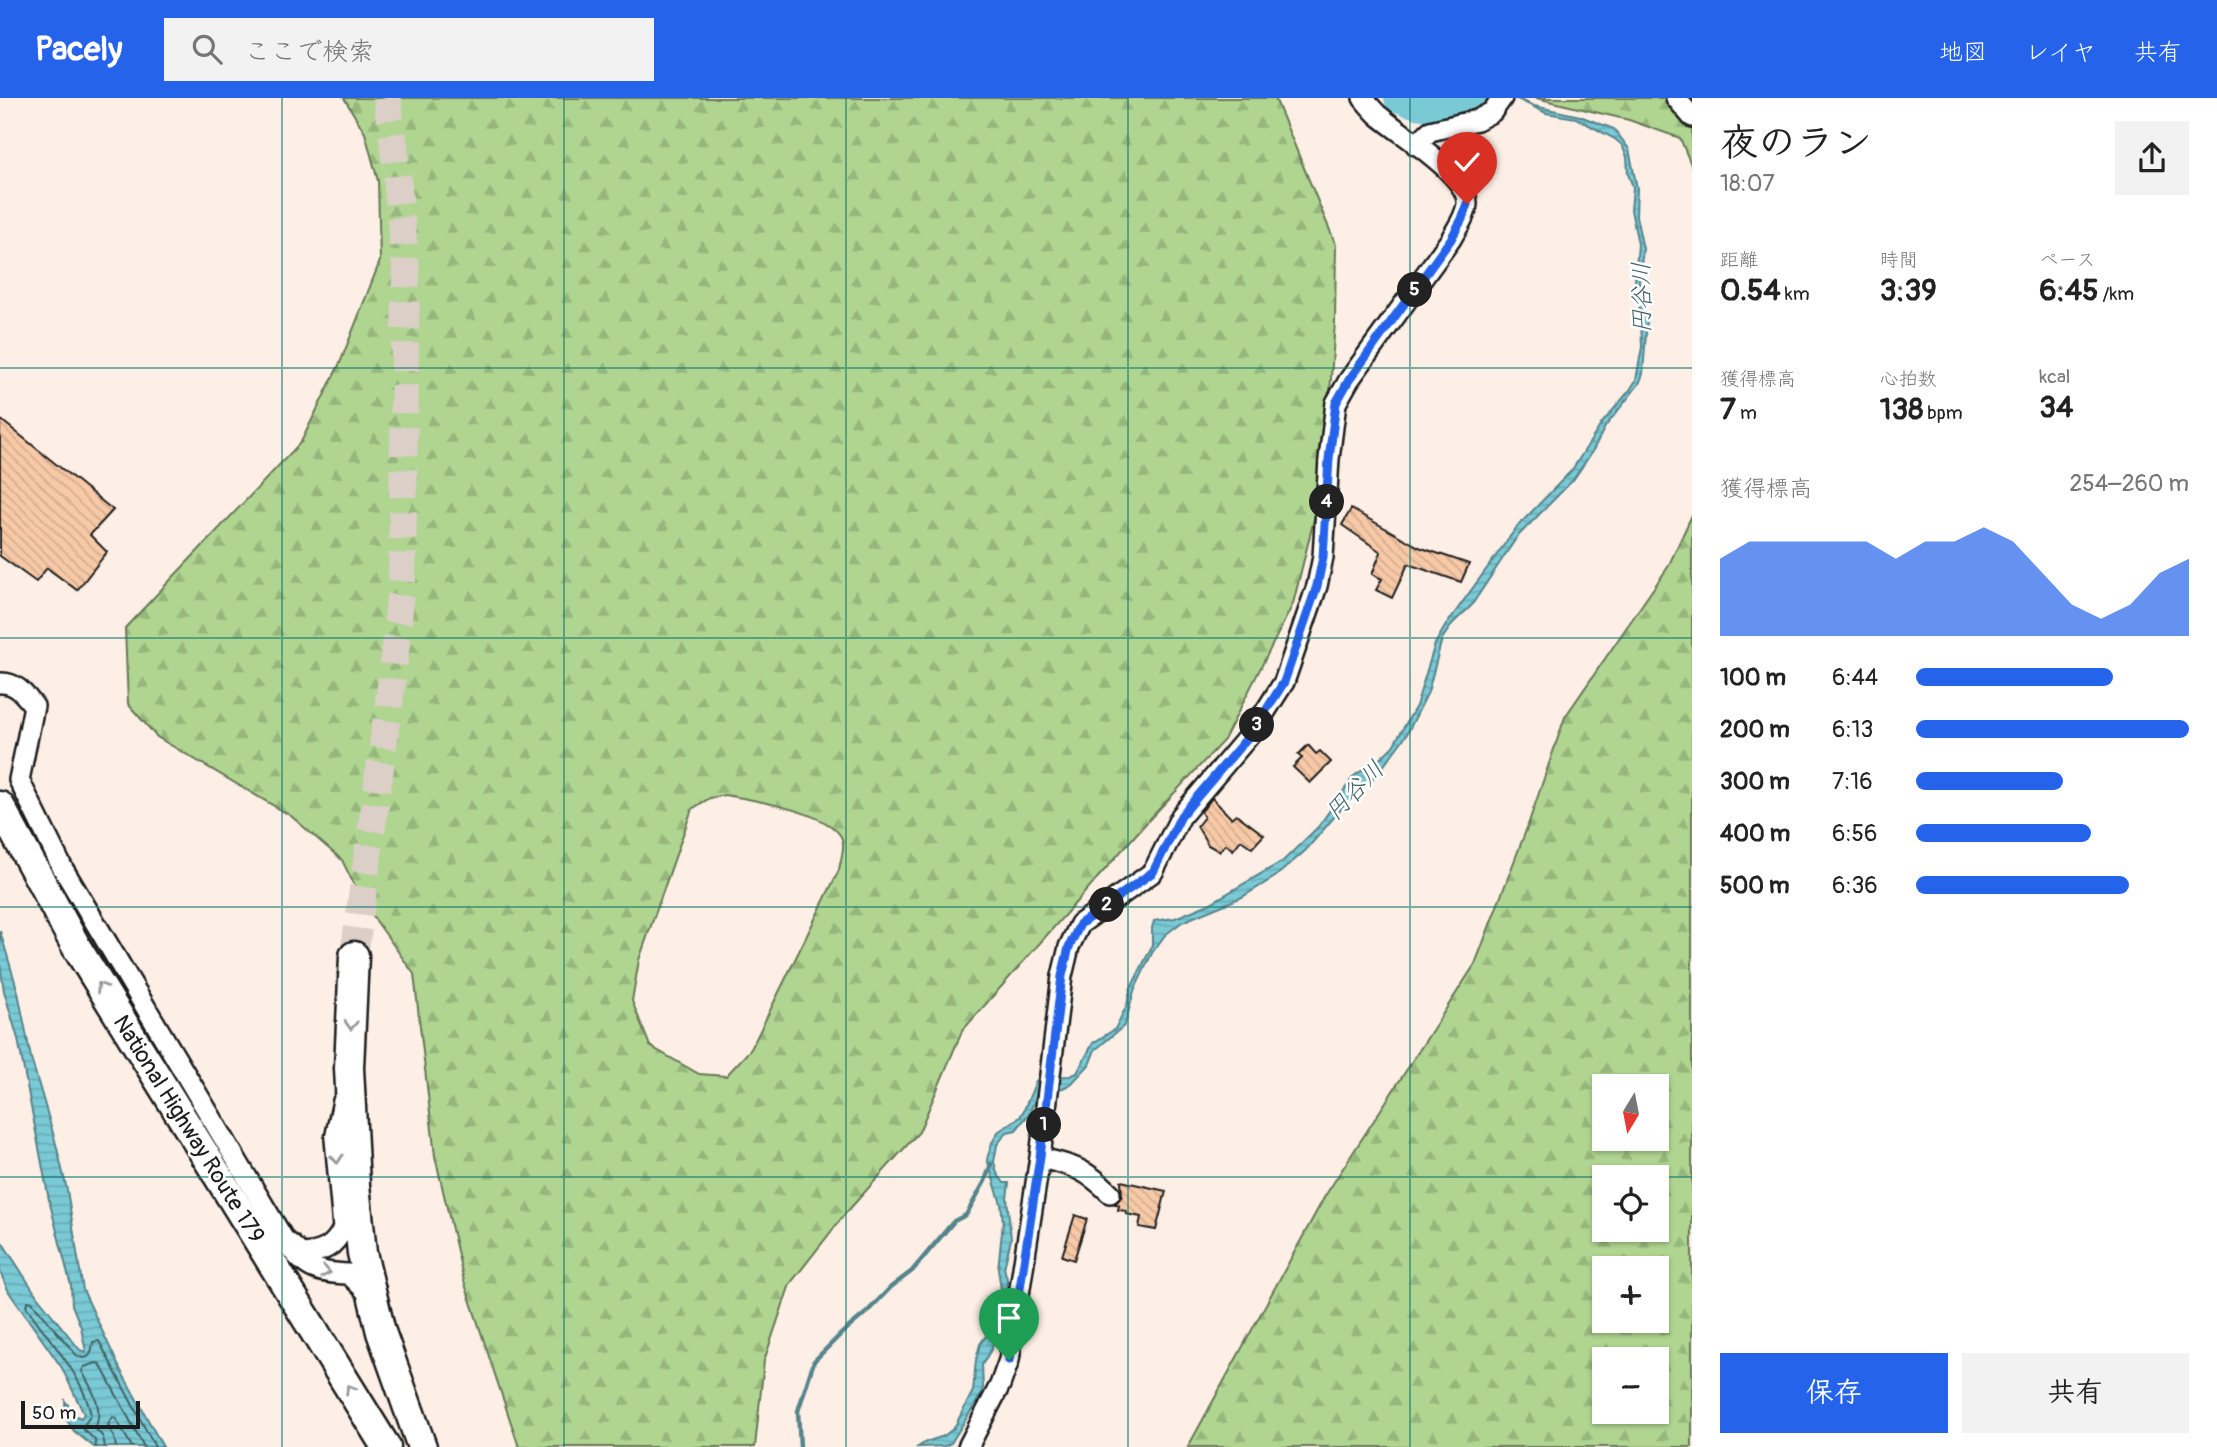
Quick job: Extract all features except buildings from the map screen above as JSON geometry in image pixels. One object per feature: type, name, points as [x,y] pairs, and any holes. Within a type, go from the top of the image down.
[{"type":"highway","name":"National Highway Route 179","points":[[0,806],[77,948],[386,1447]]},
{"type":"highway","points":[[354,957],[349,1068],[355,1185],[362,1253],[385,1344],[422,1447]]},
{"type":"street","points":[[968,1447],[1000,1385],[1009,1360],[1040,1158],[1062,976],[1069,947],[1080,924],[1153,872],[1181,816],[1253,731],[1284,682],[1317,586],[1323,557],[1329,459],[1336,403],[1349,380],[1446,246],[1462,219],[1467,204],[1460,183],[1375,113],[1363,98]]},
{"type":"street","points":[[1416,145],[1430,131],[1477,120],[1492,112],[1502,98]]},
{"type":"street","points":[[1676,98],[1692,117]]},
{"type":"street","points":[[0,683],[5,682],[20,689],[34,706],[19,780],[62,867],[284,1238],[306,1266],[323,1273],[349,1275],[372,1298]]},
{"type":"street","points":[[284,1238],[301,1254],[311,1254],[325,1250],[338,1241],[343,1228],[335,1139],[349,1068]]},
{"type":"street","points":[[1040,1158],[1085,1170],[1110,1193]]},
{"type":"green space","points":[[344,98],[1275,98],[1336,245],[1335,322],[1329,406],[1315,515],[1293,604],[1224,740],[1147,822],[962,1031],[919,1132],[845,1214],[790,1284],[764,1361],[755,1447],[519,1447],[464,1281],[435,1156],[414,974],[362,901],[342,860],[291,816],[157,737],[128,704],[125,628],[301,442],[340,363],[380,261],[378,181],[365,133]],"holes":[[[725,795],[772,804],[811,816],[827,823],[838,832],[843,843],[839,870],[751,1049],[726,1076],[699,1074],[650,1046],[632,1001],[639,960],[692,809],[710,798]]]},
{"type":"green space","points":[[1536,98],[1692,98],[1692,167],[1680,138],[1629,120]]},
{"type":"green space","points":[[1692,515],[1692,1447],[1188,1447],[1325,1196],[1475,964],[1528,825],[1565,717],[1668,567]]},
{"type":"water","points":[[1515,98],[1534,106],[1580,116],[1614,129],[1629,149],[1637,188],[1636,216],[1643,249],[1639,282],[1647,320],[1643,374],[1639,384],[1605,427],[1573,480],[1517,537],[1471,606],[1453,623],[1442,639],[1428,692],[1407,734],[1379,772],[1347,802],[1306,850],[1275,877],[1242,897],[1182,922],[1165,935],[1152,953],[1134,991],[1125,1025],[1095,1050],[1089,1065],[1071,1084],[1038,1092],[1029,1114],[1016,1130],[1007,1132],[997,1145],[994,1162],[997,1173],[1004,1183],[1009,1183],[1007,1198],[1011,1239],[1004,1268],[1007,1298],[997,1324],[992,1348],[982,1365],[981,1395],[951,1443],[945,1446],[918,1447],[944,1436],[954,1428],[973,1391],[980,1344],[992,1328],[1000,1300],[998,1269],[1003,1222],[1001,1204],[987,1159],[998,1132],[1020,1117],[1036,1081],[1044,1077],[1070,1076],[1077,1073],[1093,1043],[1115,1029],[1127,1005],[1130,990],[1152,946],[1154,921],[1175,918],[1209,904],[1283,861],[1318,827],[1354,776],[1393,746],[1416,706],[1435,644],[1446,625],[1517,527],[1572,470],[1602,423],[1636,380],[1642,347],[1635,281],[1638,244],[1631,210],[1633,187],[1622,145],[1576,118],[1546,113]]},
{"type":"water","points":[[0,931],[18,992],[31,1058],[67,1190],[83,1290],[120,1369],[163,1447],[94,1447],[74,1431],[66,1419],[65,1401],[76,1416],[81,1418],[84,1414],[62,1368],[9,1292],[0,1272],[0,1239],[37,1296],[80,1350],[86,1352],[81,1327],[72,1305],[71,1286],[49,1200],[18,1039],[4,991],[0,964]]},
{"type":"waterway","name":"円谷川","points":[[1398,98],[1431,107],[1451,106],[1484,98]]},
{"type":"waterway","points":[[800,1447],[798,1411],[814,1361],[891,1287],[912,1271],[954,1221],[966,1215],[991,1164]]},
{"type":"tunnel","points":[[354,956],[392,680],[402,579],[406,271],[387,98]]},
{"type":"route","points":[[1009,1360],[1040,1157],[1062,976],[1069,947],[1080,924],[1153,872],[1181,816],[1253,731],[1284,682],[1317,586],[1323,557],[1329,459],[1336,403],[1349,380],[1451,239],[1467,204]]}]
